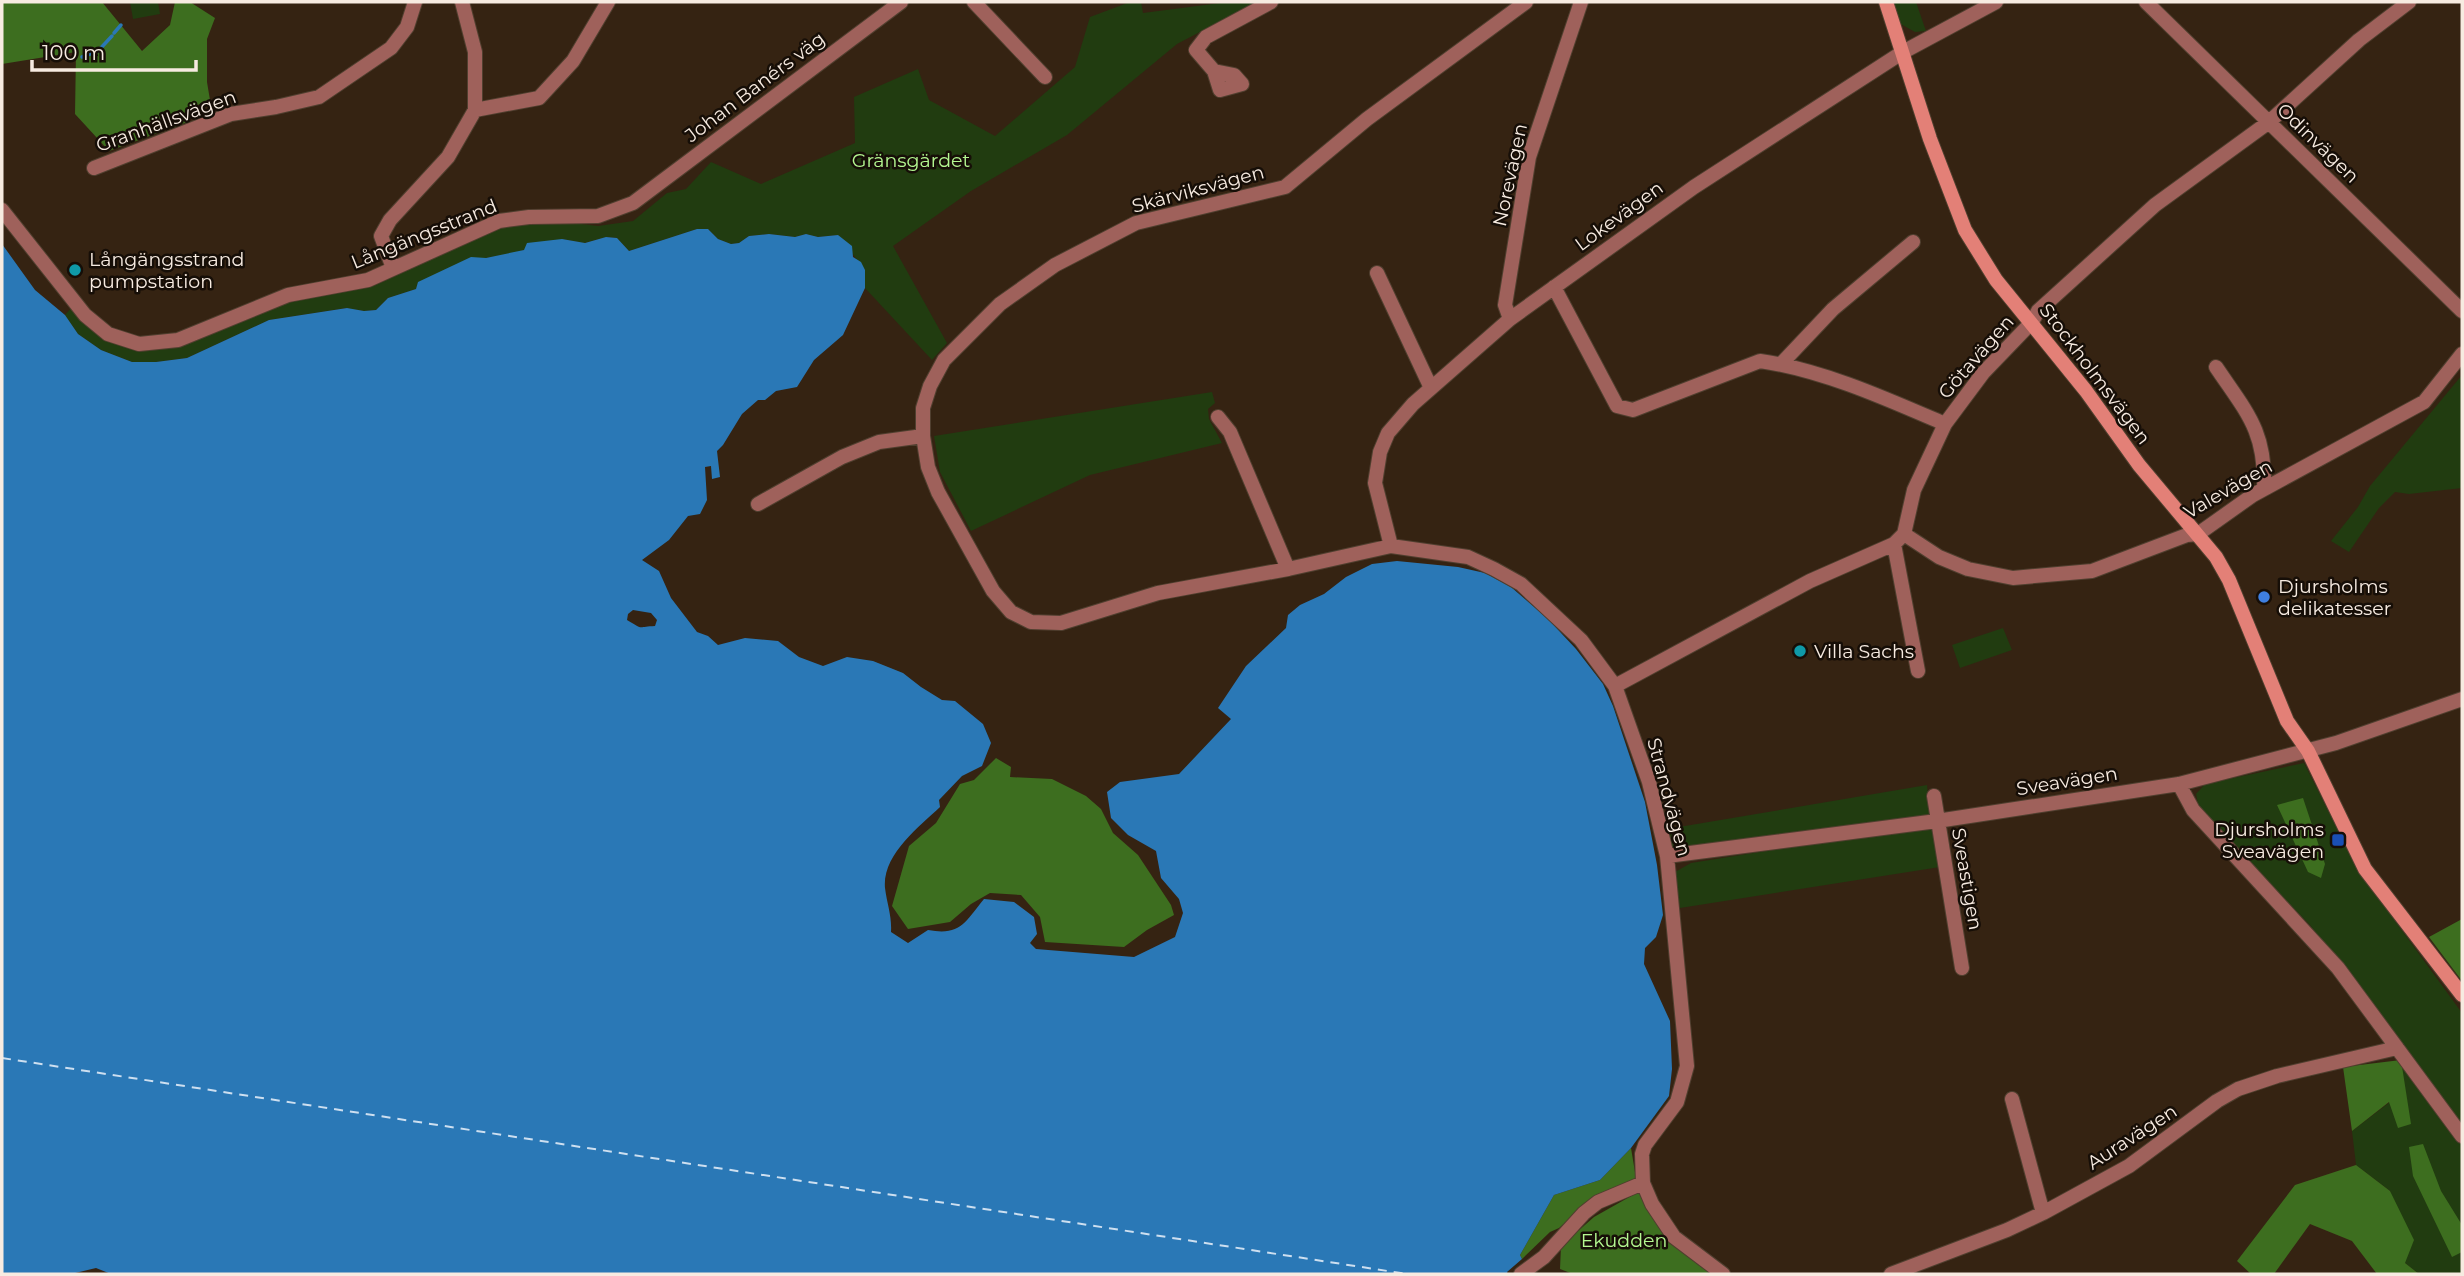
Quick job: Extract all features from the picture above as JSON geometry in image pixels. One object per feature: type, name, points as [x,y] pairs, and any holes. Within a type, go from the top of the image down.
[{"type":"street","name":"Granhällsvägen","points":[[94,168],[231,114],[319,97],[391,48],[407,27],[415,2]]},
{"type":"street","points":[[393,268],[381,236],[390,220],[448,157],[475,110],[475,52],[462,2]]},
{"type":"street","points":[[475,110],[539,98],[573,61],[608,2]]},
{"type":"street","points":[[974,2],[1045,77]]},
{"type":"street","points":[[1214,71],[1196,50],[1206,37],[1271,2]]},
{"type":"street","name":"Skärviksvägen","points":[[1391,545],[1288,569],[1157,593],[1061,623],[1031,622],[1011,612],[993,591],[938,492],[928,467],[923,436],[923,408],[930,386],[944,360],[1000,304],[1055,265],[1136,223],[1285,187],[1367,119],[1527,2]]},
{"type":"street","name":"Norevägen","points":[[1510,319],[1505,304],[1529,157],[1581,2]]},
{"type":"street","name":"Stockholmsvägen","points":[[1886,2],[1930,139],[1965,230],[1996,280],[2032,322],[2139,465],[2217,558],[2229,580],[2287,721],[2308,751],[2365,869],[2462,995]]},
{"type":"street","name":"Lokevägen","points":[[1391,545],[1376,482],[1380,452],[1388,433],[1413,404],[1510,319],[1694,187],[1903,52],[1996,2]]},
{"type":"street","name":"Odinvägen","points":[[2146,2],[2462,311]]},
{"type":"street","name":"Götavägen","points":[[1899,539],[1914,490],[1945,424],[1983,373],[2032,322],[2038,311],[2155,205],[2269,122],[2360,40],[2409,2]]},
{"type":"street","name":"Johan Banérs väg","points":[[633,203],[895,4]]},
{"type":"street","name":"Långängsstrand","points":[[2,210],[85,315],[108,334],[139,344],[177,340],[288,295],[369,280],[499,221],[529,217],[598,216],[633,203]]},
{"type":"street","points":[[1781,364],[1833,309],[1913,242]]},
{"type":"street","points":[[1377,273],[1431,388]]},
{"type":"street","points":[[1554,287],[1617,406],[1626,410],[1633,410],[1760,361],[1781,364],[1879,396],[1945,424]]},
{"type":"street","name":"Valevägen","points":[[1899,539],[1968,569],[2013,578],[2092,571],[2187,535],[2198,534],[2264,489],[2424,402],[2462,354]]},
{"type":"street","points":[[2216,368],[2248,414],[2261,442],[2265,467],[2264,489]]},
{"type":"street","points":[[1218,417],[1230,432],[1288,569]]},
{"type":"street","points":[[758,504],[842,457],[879,442],[923,436]]},
{"type":"street","points":[[1615,686],[1810,581],[1899,539],[1918,671]]},
{"type":"street","name":"Strandvägen","points":[[1391,545],[1468,557],[1521,584],[1581,640],[1615,686],[1649,782],[1667,856],[1687,1066],[1677,1102],[1645,1145],[1642,1154],[1643,1182],[1652,1204],[1674,1237],[1723,1274]]},
{"type":"street","name":"Sveavägen","points":[[1667,856],[1937,821],[2179,784],[2308,751],[2462,699]]},
{"type":"street","points":[[2179,784],[2193,810],[2338,968],[2462,1136]]},
{"type":"street","name":"Sveastigen","points":[[1934,796],[1962,968]]},
{"type":"street","name":"Auravägen","points":[[1891,1274],[2007,1230],[2043,1213],[2129,1166],[2217,1101],[2238,1089],[2277,1076],[2397,1048]]},
{"type":"street","points":[[2012,1099],[2043,1213]]},
{"type":"street","points":[[1521,1274],[1544,1257],[1591,1208],[1643,1182]]},
{"type":"green space","points":[[2,2],[102,2],[142,51],[170,25],[175,2],[190,2],[215,18],[207,39],[207,82],[210,100],[185,110],[190,121],[109,151],[75,114],[76,52],[2,64]]},
{"type":"green space","points":[[130,2],[158,2],[160,14],[133,19]]},
{"type":"green space","name":"Gränsgärdet","points":[[1130,2],[1141,2],[1143,13],[1228,2],[1257,2],[1177,44],[1067,135],[971,191],[893,246],[947,343],[932,360],[865,288],[865,270],[838,235],[818,237],[806,234],[795,237],[769,234],[749,236],[739,243],[731,244],[718,239],[708,229],[697,229],[629,251],[617,238],[607,237],[584,243],[562,239],[514,253],[471,258],[416,289],[388,298],[376,310],[346,308],[269,320],[187,358],[156,362],[132,362],[101,350],[78,334],[65,315],[72,307],[149,349],[304,297],[376,285],[500,226],[524,222],[565,222],[598,226],[633,221],[667,193],[686,189],[711,162],[761,184],[855,143],[854,97],[918,69],[929,100],[995,136],[1075,67],[1090,17]]},
{"type":"green space","points":[[1892,2],[1916,2],[1926,31],[1915,32],[1899,23]]},
{"type":"green space","points":[[2462,375],[2462,488],[2409,494],[2395,492],[2379,508],[2349,552],[2331,541],[2358,507],[2370,486]]},
{"type":"green space","points":[[1212,392],[1215,403],[1208,409],[1209,419],[1222,443],[1090,475],[971,531],[940,472],[934,436]]},
{"type":"green space","points":[[2003,628],[2012,650],[1960,668],[1952,645]]},
{"type":"green space","points":[[996,758],[1011,767],[1010,777],[1052,779],[1086,796],[1101,809],[1113,833],[1138,855],[1171,905],[1174,915],[1124,947],[1045,942],[1040,917],[1021,895],[990,893],[971,904],[950,922],[908,929],[892,906],[909,846],[936,823],[960,784],[974,780]]},
{"type":"green space","points":[[2304,763],[2358,870],[2462,1013],[2462,1124],[2310,925],[2200,813],[2196,794],[2205,784]]},
{"type":"green space","points":[[1927,785],[1930,817],[1687,851],[1672,848],[1667,829]]},
{"type":"green space","points":[[2303,798],[2325,864],[2321,878],[2308,872],[2277,805]]},
{"type":"green space","points":[[1935,824],[1940,867],[1680,908],[1675,872],[1691,863]]},
{"type":"green space","points":[[2462,919],[2462,981],[2429,937]]},
{"type":"green space","points":[[2401,1060],[2462,1142],[2462,1274],[2419,1274],[2405,1263],[2390,1191],[2356,1165],[2352,1131],[2390,1102]]},
{"type":"green space","points":[[2401,1060],[2411,1124],[2398,1128],[2389,1102],[2352,1131],[2343,1067]]},
{"type":"green space","points":[[2423,1144],[2441,1191],[2462,1225],[2462,1252],[2452,1257],[2413,1176],[2409,1147]]},
{"type":"green space","name":"Ekudden","points":[[1631,1148],[1636,1178],[1593,1199],[1559,1228],[1550,1232],[1522,1259],[1520,1255],[1554,1195],[1600,1180]]},
{"type":"green space","points":[[2356,1165],[2390,1191],[2414,1240],[2405,1263],[2419,1274],[2377,1274],[2352,1241],[2310,1224],[2274,1274],[2251,1274],[2237,1261],[2295,1185]]},
{"type":"green space","name":"Ekudden","points":[[1640,1191],[1662,1231],[1697,1264],[1712,1274],[1573,1274],[1560,1269],[1561,1246],[1594,1217]]},
{"type":"water","points":[[697,229],[708,229],[718,239],[731,244],[739,243],[749,236],[769,234],[795,237],[806,234],[818,237],[838,235],[852,246],[853,257],[861,262],[865,270],[865,288],[843,335],[814,360],[797,387],[776,391],[765,400],[758,400],[742,414],[717,451],[720,477],[712,479],[711,466],[705,467],[707,500],[700,514],[688,516],[669,540],[642,560],[659,571],[671,598],[697,632],[708,636],[718,645],[745,638],[778,641],[799,657],[823,666],[847,657],[873,661],[903,673],[942,700],[955,701],[983,724],[991,743],[982,766],[962,776],[939,800],[940,807],[903,843],[889,864],[885,888],[891,932],[908,943],[928,930],[955,929],[967,920],[984,899],[1014,902],[1034,917],[1037,934],[1030,943],[1036,949],[1134,957],[1175,937],[1183,913],[1179,899],[1161,878],[1156,851],[1128,835],[1111,818],[1107,792],[1120,782],[1179,774],[1231,719],[1218,708],[1246,666],[1286,628],[1288,615],[1300,605],[1324,594],[1346,577],[1372,564],[1397,561],[1458,567],[1485,573],[1511,587],[1547,618],[1576,649],[1603,684],[1613,706],[1645,802],[1663,915],[1656,937],[1645,948],[1644,964],[1670,1021],[1672,1069],[1669,1096],[1631,1148],[1600,1180],[1554,1195],[1520,1255],[1522,1259],[1508,1274],[111,1274],[96,1268],[71,1274],[2,1274],[2,244],[35,290],[65,315],[78,334],[101,350],[132,362],[187,358],[269,320],[347,308],[376,310],[388,298],[416,289],[418,282],[471,257],[486,258],[524,250],[527,243],[562,239],[585,243],[606,237],[617,238],[629,251]],"holes":[[[633,610],[651,613],[657,620],[655,626],[640,627],[627,620],[628,614]]]},
{"type":"waterway","points":[[114,33],[121,25]]},
{"type":"waterway","points":[[82,57],[98,51],[112,36]]},
{"type":"ferry route","points":[[2,1058],[1407,1274]]},
{"type":"place","name":"Långängsstrand pumpstation","points":[[75,270]]},
{"type":"place","name":"Djursholms delikatesser","points":[[2264,597]]},
{"type":"place","name":"Villa Sachs","points":[[1800,651]]},
{"type":"place","name":"Djursholms Sveavägen","points":[[2338,840]]}]
